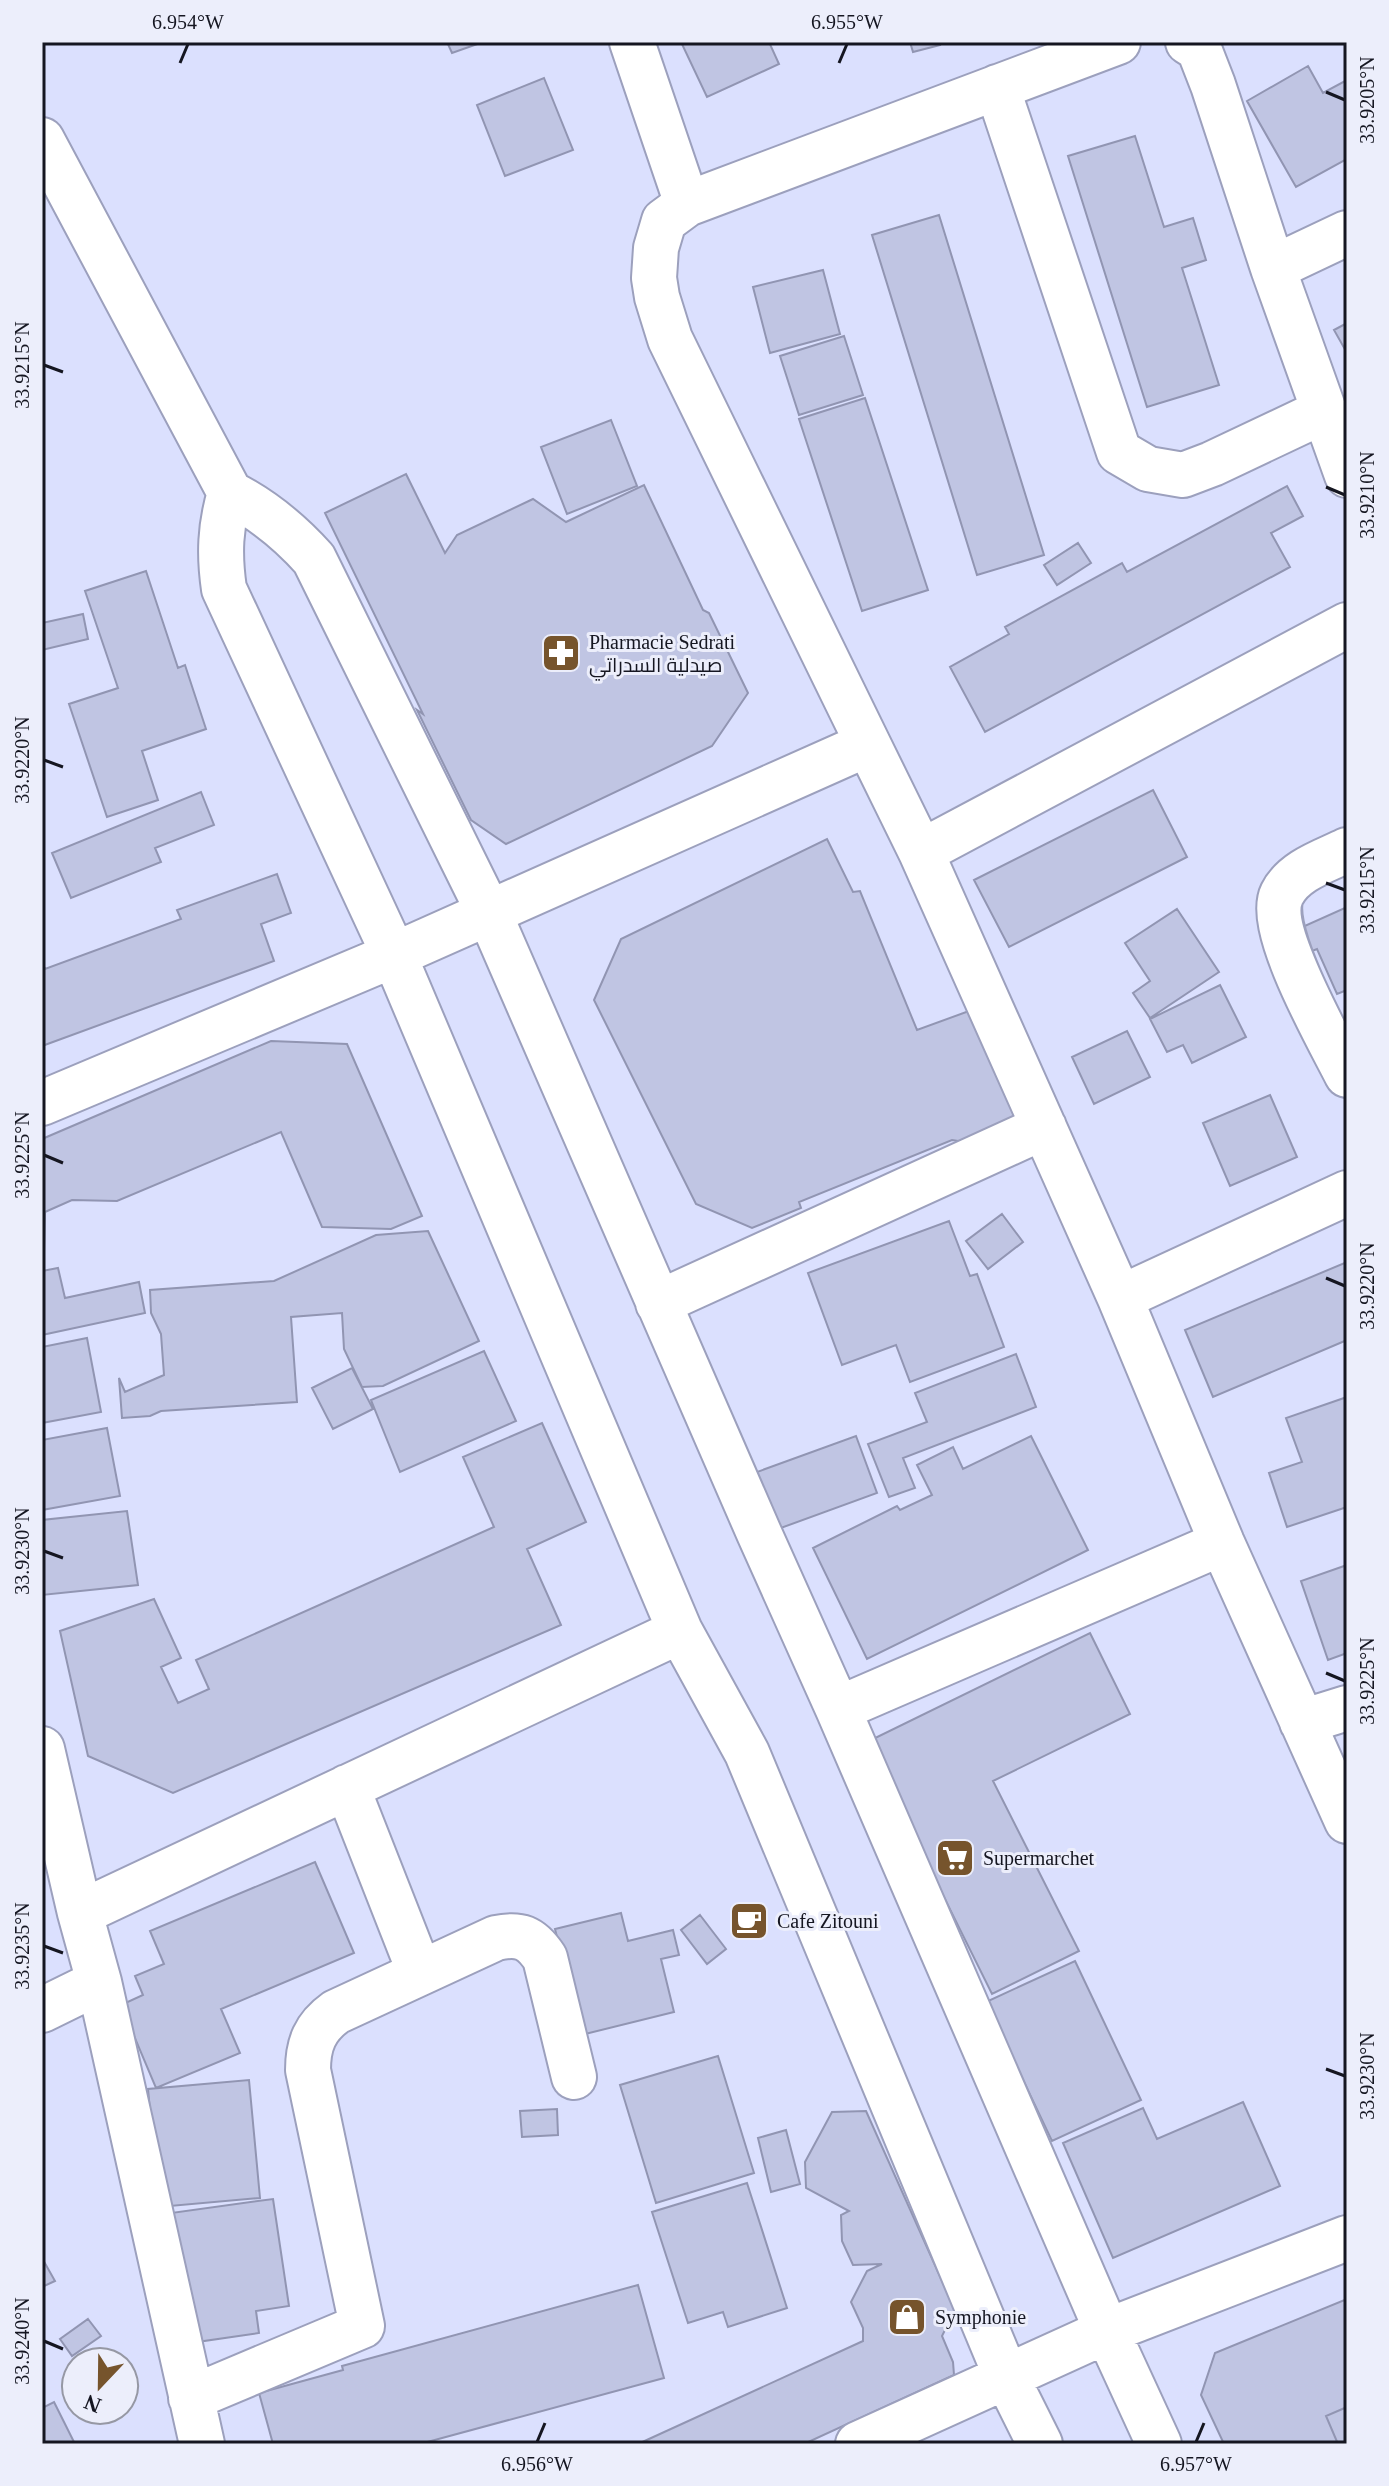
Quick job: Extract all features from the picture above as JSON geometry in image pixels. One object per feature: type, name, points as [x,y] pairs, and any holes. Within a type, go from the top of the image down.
[{"type":"street","points":[[632,42],[687,204]]},
{"type":"street","points":[[1118,42],[687,204],[664,221],[656,248],[655,287],[670,339],[921,852],[1120,1298],[1222,1543],[1347,1821]]},
{"type":"street","points":[[1188,42],[1199,49],[1213,85],[1273,268],[1347,475]]},
{"type":"street","points":[[997,87],[1119,452],[1148,469],[1183,475],[1324,411]]},
{"type":"street","points":[[42,140],[230,493],[273,519],[314,559],[489,913],[1159,2444]]},
{"type":"street","points":[[1273,268],[1347,233]]},
{"type":"street","points":[[230,493],[220,535],[224,589],[394,955],[680,1631],[747,1753],[1006,2376],[1040,2444]]},
{"type":"street","points":[[921,852],[1347,625]]},
{"type":"street","points":[[42,1103],[394,955],[868,744]]},
{"type":"street","points":[[1347,850],[1298,874],[1281,895],[1280,927],[1291,962],[1347,1075]]},
{"type":"street","points":[[658,1303],[1044,1127]]},
{"type":"street","points":[[1120,1298],[1347,1193]]},
{"type":"street","points":[[838,1709],[1222,1543]]},
{"type":"street","points":[[80,1913],[680,1631]]},
{"type":"street","points":[[1302,1722],[1347,1708]]},
{"type":"street","points":[[42,1749],[50,1827],[80,1913],[99,1982],[202,2444]]},
{"type":"street","points":[[347,1787],[420,1973]]},
{"type":"street","points":[[191,2398],[362,2326],[308,2070],[308,2053],[313,2036],[322,2022],[336,2012],[496,1938],[510,1935],[524,1937],[537,1946],[545,1958],[574,2077]]},
{"type":"street","points":[[42,2010],[99,1982]]},
{"type":"street","points":[[858,2444],[1107,2331],[1347,2238]]},
{"type":"building","points":[[447,42],[483,42],[452,53]]},
{"type":"building","points":[[681,42],[769,42],[779,64],[707,97]]},
{"type":"building","points":[[910,42],[939,42],[940,45],[913,52]]},
{"type":"building","points":[[1308,66],[1323,93],[1347,80],[1347,159],[1296,187],[1247,101]]},
{"type":"building","points":[[544,78],[573,150],[505,176],[477,105]]},
{"type":"building","points":[[1135,136],[1164,227],[1193,218],[1206,260],[1182,268],[1219,385],[1147,407],[1068,156]]},
{"type":"building","points":[[939,215],[1044,555],[977,575],[872,235]]},
{"type":"building","points":[[823,270],[840,334],[770,353],[753,287]]},
{"type":"building","points":[[1347,323],[1347,353],[1334,330]]},
{"type":"building","points":[[844,336],[863,395],[799,415],[780,356]]},
{"type":"building","points":[[865,398],[928,590],[862,611],[799,419]]},
{"type":"building","points":[[611,420],[637,486],[567,514],[541,447]]},
{"type":"building","name":"Pharmacie Sedrati صيدلية السدراتي","points":[[406,474],[445,553],[457,535],[533,499],[566,522],[644,485],[703,610],[709,613],[748,693],[712,746],[506,844],[471,820],[325,513]]},
{"type":"building","points":[[1287,486],[1303,516],[1271,533],[1290,567],[985,732],[950,667],[1009,634],[1005,627],[1122,563],[1127,572]]},
{"type":"building","points":[[1078,543],[1091,563],[1057,585],[1044,565]]},
{"type":"building","points":[[146,571],[178,668],[185,665],[206,729],[142,751],[158,800],[107,817],[69,704],[118,688],[85,591]]},
{"type":"building","points":[[83,614],[88,639],[42,650],[42,623]]},
{"type":"building","points":[[1153,790],[1187,857],[1009,947],[974,880]]},
{"type":"building","points":[[201,792],[214,825],[155,848],[161,862],[71,898],[52,853]]},
{"type":"building","points":[[827,839],[853,892],[860,891],[917,1030],[969,1011],[1018,1108],[1008,1130],[971,1143],[952,1140],[799,1202],[801,1208],[752,1228],[696,1204],[594,1000],[621,939]]},
{"type":"building","points":[[277,874],[291,913],[261,924],[274,961],[42,1046],[42,962],[45,969],[181,919],[177,910]]},
{"type":"building","points":[[1347,907],[1347,990],[1337,994],[1317,949],[1299,956],[1289,933]]},
{"type":"building","points":[[1177,909],[1219,972],[1150,1018],[1133,993],[1150,981],[1125,943]]},
{"type":"building","points":[[1220,985],[1246,1037],[1192,1063],[1183,1045],[1167,1052],[1150,1019]]},
{"type":"building","points":[[1127,1031],[1150,1077],[1094,1104],[1072,1057]]},
{"type":"building","points":[[271,1041],[347,1044],[422,1216],[391,1229],[322,1227],[281,1132],[117,1201],[72,1200],[45,1212],[42,1252],[42,1139]]},
{"type":"building","points":[[1270,1095],[1297,1157],[1230,1186],[1203,1123]]},
{"type":"building","points":[[1002,1214],[1023,1242],[988,1269],[966,1241]]},
{"type":"building","points":[[949,1221],[970,1276],[977,1274],[1004,1347],[910,1382],[896,1345],[842,1365],[808,1273]]},
{"type":"building","points":[[428,1231],[479,1341],[383,1386],[362,1387],[344,1349],[342,1313],[291,1317],[297,1402],[161,1411],[150,1416],[122,1418],[119,1378],[125,1392],[164,1375],[161,1334],[151,1313],[150,1290],[274,1281],[376,1235]]},
{"type":"building","points":[[1347,1262],[1347,1340],[1213,1397],[1185,1330]]},
{"type":"building","points":[[58,1268],[65,1298],[139,1282],[145,1313],[42,1335],[42,1271]]},
{"type":"building","points":[[87,1338],[101,1412],[42,1423],[42,1347]]},
{"type":"building","points":[[484,1351],[516,1421],[400,1472],[371,1400]]},
{"type":"building","points":[[1016,1354],[1036,1407],[903,1458],[915,1488],[889,1497],[868,1444],[927,1422],[915,1393]]},
{"type":"building","points":[[352,1368],[373,1409],[333,1429],[312,1388]]},
{"type":"building","points":[[1347,1397],[1347,1507],[1287,1527],[1269,1473],[1302,1462],[1286,1418]]},
{"type":"building","points":[[542,1423],[586,1522],[527,1549],[561,1625],[173,1793],[88,1756],[60,1631],[154,1599],[181,1658],[161,1667],[178,1703],[209,1689],[196,1660],[494,1527],[463,1457]]},
{"type":"building","points":[[107,1428],[120,1496],[42,1510],[42,1440]]},
{"type":"building","points":[[856,1436],[877,1493],[778,1529],[757,1472]]},
{"type":"building","points":[[1031,1436],[1088,1550],[867,1659],[813,1548],[897,1506],[900,1510],[932,1495],[917,1465],[953,1447],[963,1469]]},
{"type":"building","points":[[127,1511],[138,1585],[42,1595],[42,1520]]},
{"type":"building","points":[[1347,1565],[1347,1653],[1328,1660],[1301,1581]]},
{"type":"building","points":[[1090,1633],[1130,1714],[993,1781],[1079,1951],[992,1994],[867,1742]]},
{"type":"building","points":[[315,1862],[354,1953],[221,2009],[240,2053],[156,2088],[121,2005],[143,1995],[135,1976],[164,1964],[150,1931]]},
{"type":"building","points":[[621,1913],[628,1941],[673,1930],[679,1955],[661,1959],[674,2012],[581,2035],[555,1929]]},
{"type":"building","points":[[700,1915],[726,1949],[707,1964],[681,1930]]},
{"type":"building","points":[[1075,1961],[1141,2100],[1052,2141],[986,2002]]},
{"type":"building","points":[[718,2056],[754,2173],[656,2203],[620,2085]]},
{"type":"building","points":[[249,2080],[260,2198],[159,2207],[148,2089]]},
{"type":"building","points":[[1243,2102],[1280,2186],[1113,2258],[1063,2143],[1143,2108],[1157,2139]]},
{"type":"building","points":[[557,2109],[558,2135],[522,2137],[520,2111]]},
{"type":"building","points":[[866,2111],[955,2310],[942,2336],[953,2362],[954,2375],[804,2444],[638,2444],[863,2341],[863,2328],[851,2302],[867,2271],[882,2264],[853,2265],[842,2241],[841,2215],[849,2211],[806,2188],[805,2162],[832,2112]]},
{"type":"building","points":[[786,2130],[800,2184],[771,2192],[758,2138]]},
{"type":"building","points":[[747,2183],[787,2308],[728,2327],[723,2312],[688,2323],[652,2212]]},
{"type":"building","points":[[273,2199],[289,2306],[256,2311],[259,2333],[190,2343],[171,2213]]},
{"type":"building","points":[[42,2258],[55,2281],[42,2287]]},
{"type":"building","points":[[638,2285],[664,2378],[420,2444],[273,2444],[259,2393],[343,2370],[342,2366]]},
{"type":"building","points":[[1347,2299],[1347,2407],[1326,2416],[1338,2444],[1224,2444],[1201,2395],[1215,2353]]},
{"type":"building","points":[[88,2319],[101,2336],[86,2346],[65,2346],[60,2339]]},
{"type":"building","points":[[54,2402],[60,2414],[60,2426],[66,2426],[75,2444],[42,2444],[42,2408]]},
{"type":"building","points":[[1347,2407],[1347,2444],[1338,2444],[1326,2416]]},
{"type":"place","name":"Pharmacie Sedrati صيدلية السدراتي","points":[[561,653]]},
{"type":"place","name":"Supermarchet","points":[[955,1858]]},
{"type":"place","name":"Cafe Zitouni","points":[[749,1921]]},
{"type":"place","name":"Symphonie","points":[[907,2317]]}]
